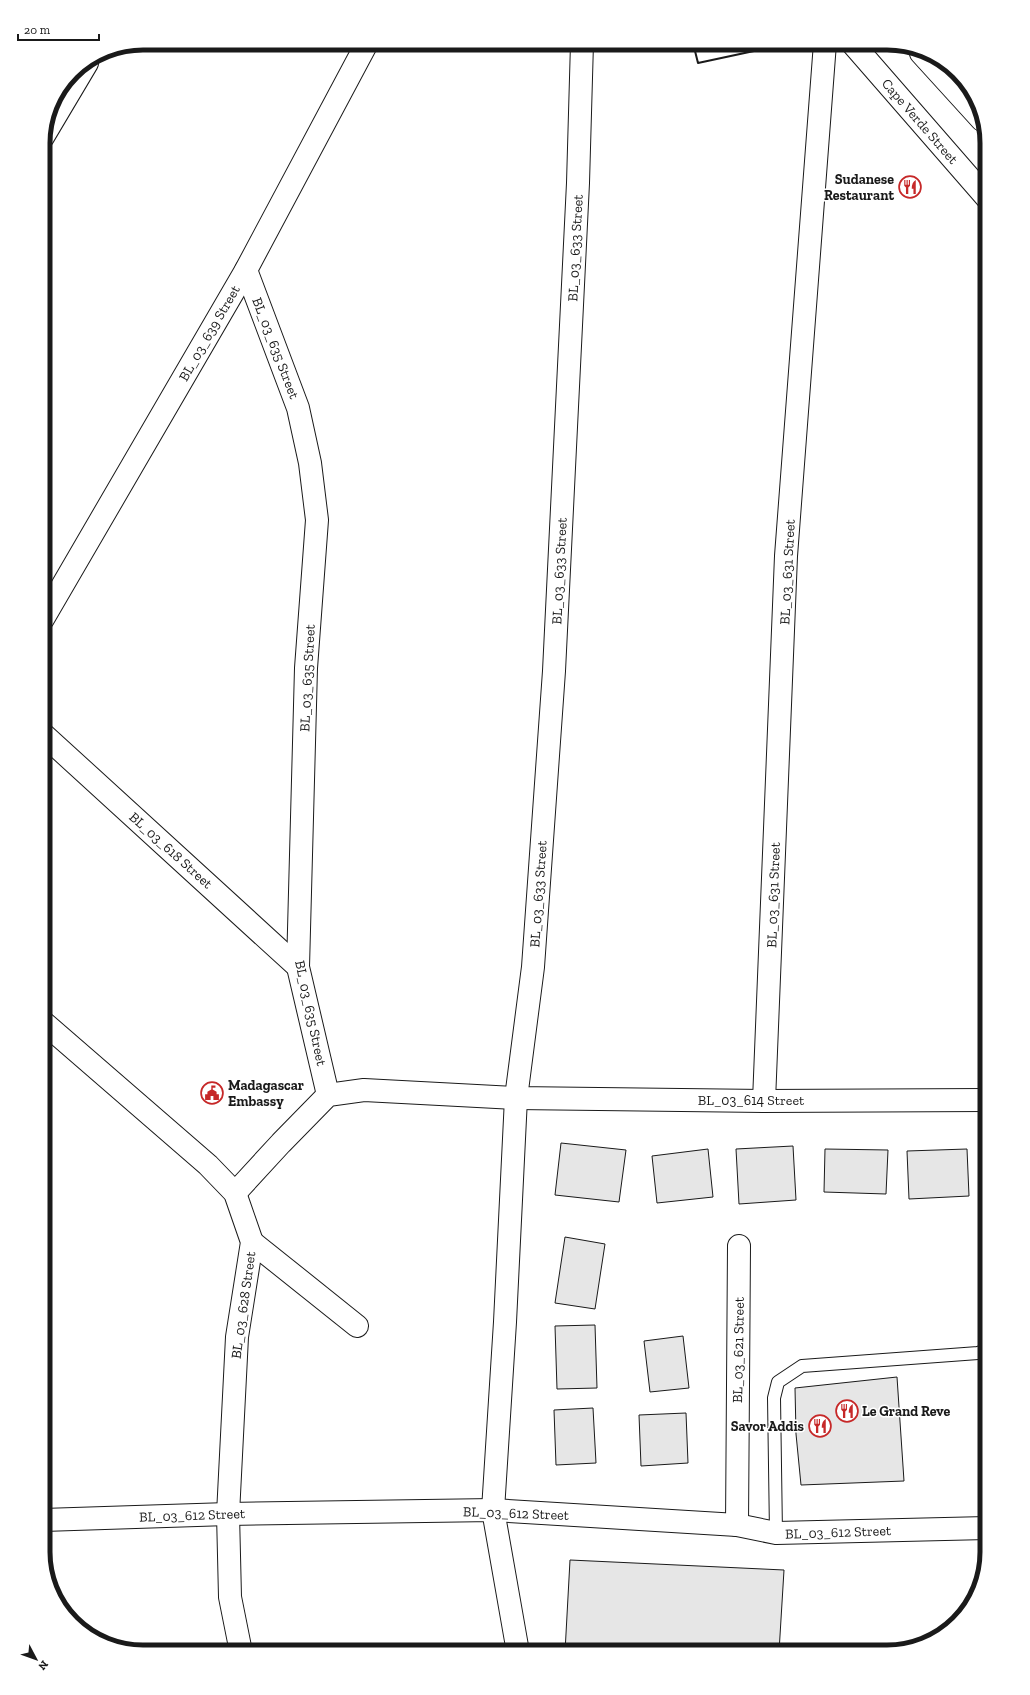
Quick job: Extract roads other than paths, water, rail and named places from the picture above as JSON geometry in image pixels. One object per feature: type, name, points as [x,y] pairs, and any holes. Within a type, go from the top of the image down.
[{"type":"street","name":"BL_03_639 Street","points":[[50,607],[246,270],[363,50]]},
{"type":"street","name":"BL_03_633 Street","points":[[517,1645],[493,1510],[505,1322],[516,1098],[533,967],[554,671],[578,183],[582,50]]},
{"type":"street","name":"BL_03_631 Street","points":[[764,1101],[786,556],[825,50]]},
{"type":"street","name":"Cape Verde Street","points":[[858,50],[980,190]]},
{"type":"street","points":[[928,60],[975,112]]},
{"type":"street","points":[[53,120],[79,75]]},
{"type":"street","name":"BL_03_635 Street","points":[[246,270],[298,408],[310,463],[317,520],[306,668],[298,967],[328,1095]]},
{"type":"street","name":"BL_03_618 Street","points":[[50,740],[298,967]]},
{"type":"street","name":"BL_03_628 Street","points":[[50,1028],[208,1165],[235,1194],[252,1242],[237,1337],[228,1514],[230,1597],[240,1645]]},
{"type":"street","points":[[235,1194],[281,1143],[328,1095],[364,1090],[516,1098]]},
{"type":"street","name":"BL_03_614 Street","points":[[516,1098],[764,1101],[980,1099]]},
{"type":"street","points":[[252,1242],[357,1326]]},
{"type":"street","name":"BL_03_621 Street","points":[[737,1525],[739,1246]]},
{"type":"street","name":"BL_03_612 Street","points":[[50,1520],[228,1514],[493,1510],[737,1525],[776,1533],[980,1528]]},
{"type":"lane","points":[[776,1533],[774,1398],[778,1382],[802,1366],[980,1352]]},
{"type":"place","name":"Sudanese Restaurant","points":[[910,187]]},
{"type":"place","name":"Madagascar Embassy","points":[[212,1093]]},
{"type":"place","name":"Le Grand Reve","points":[[847,1411]]},
{"type":"place","name":"Savor Addis","points":[[820,1426]]}]
